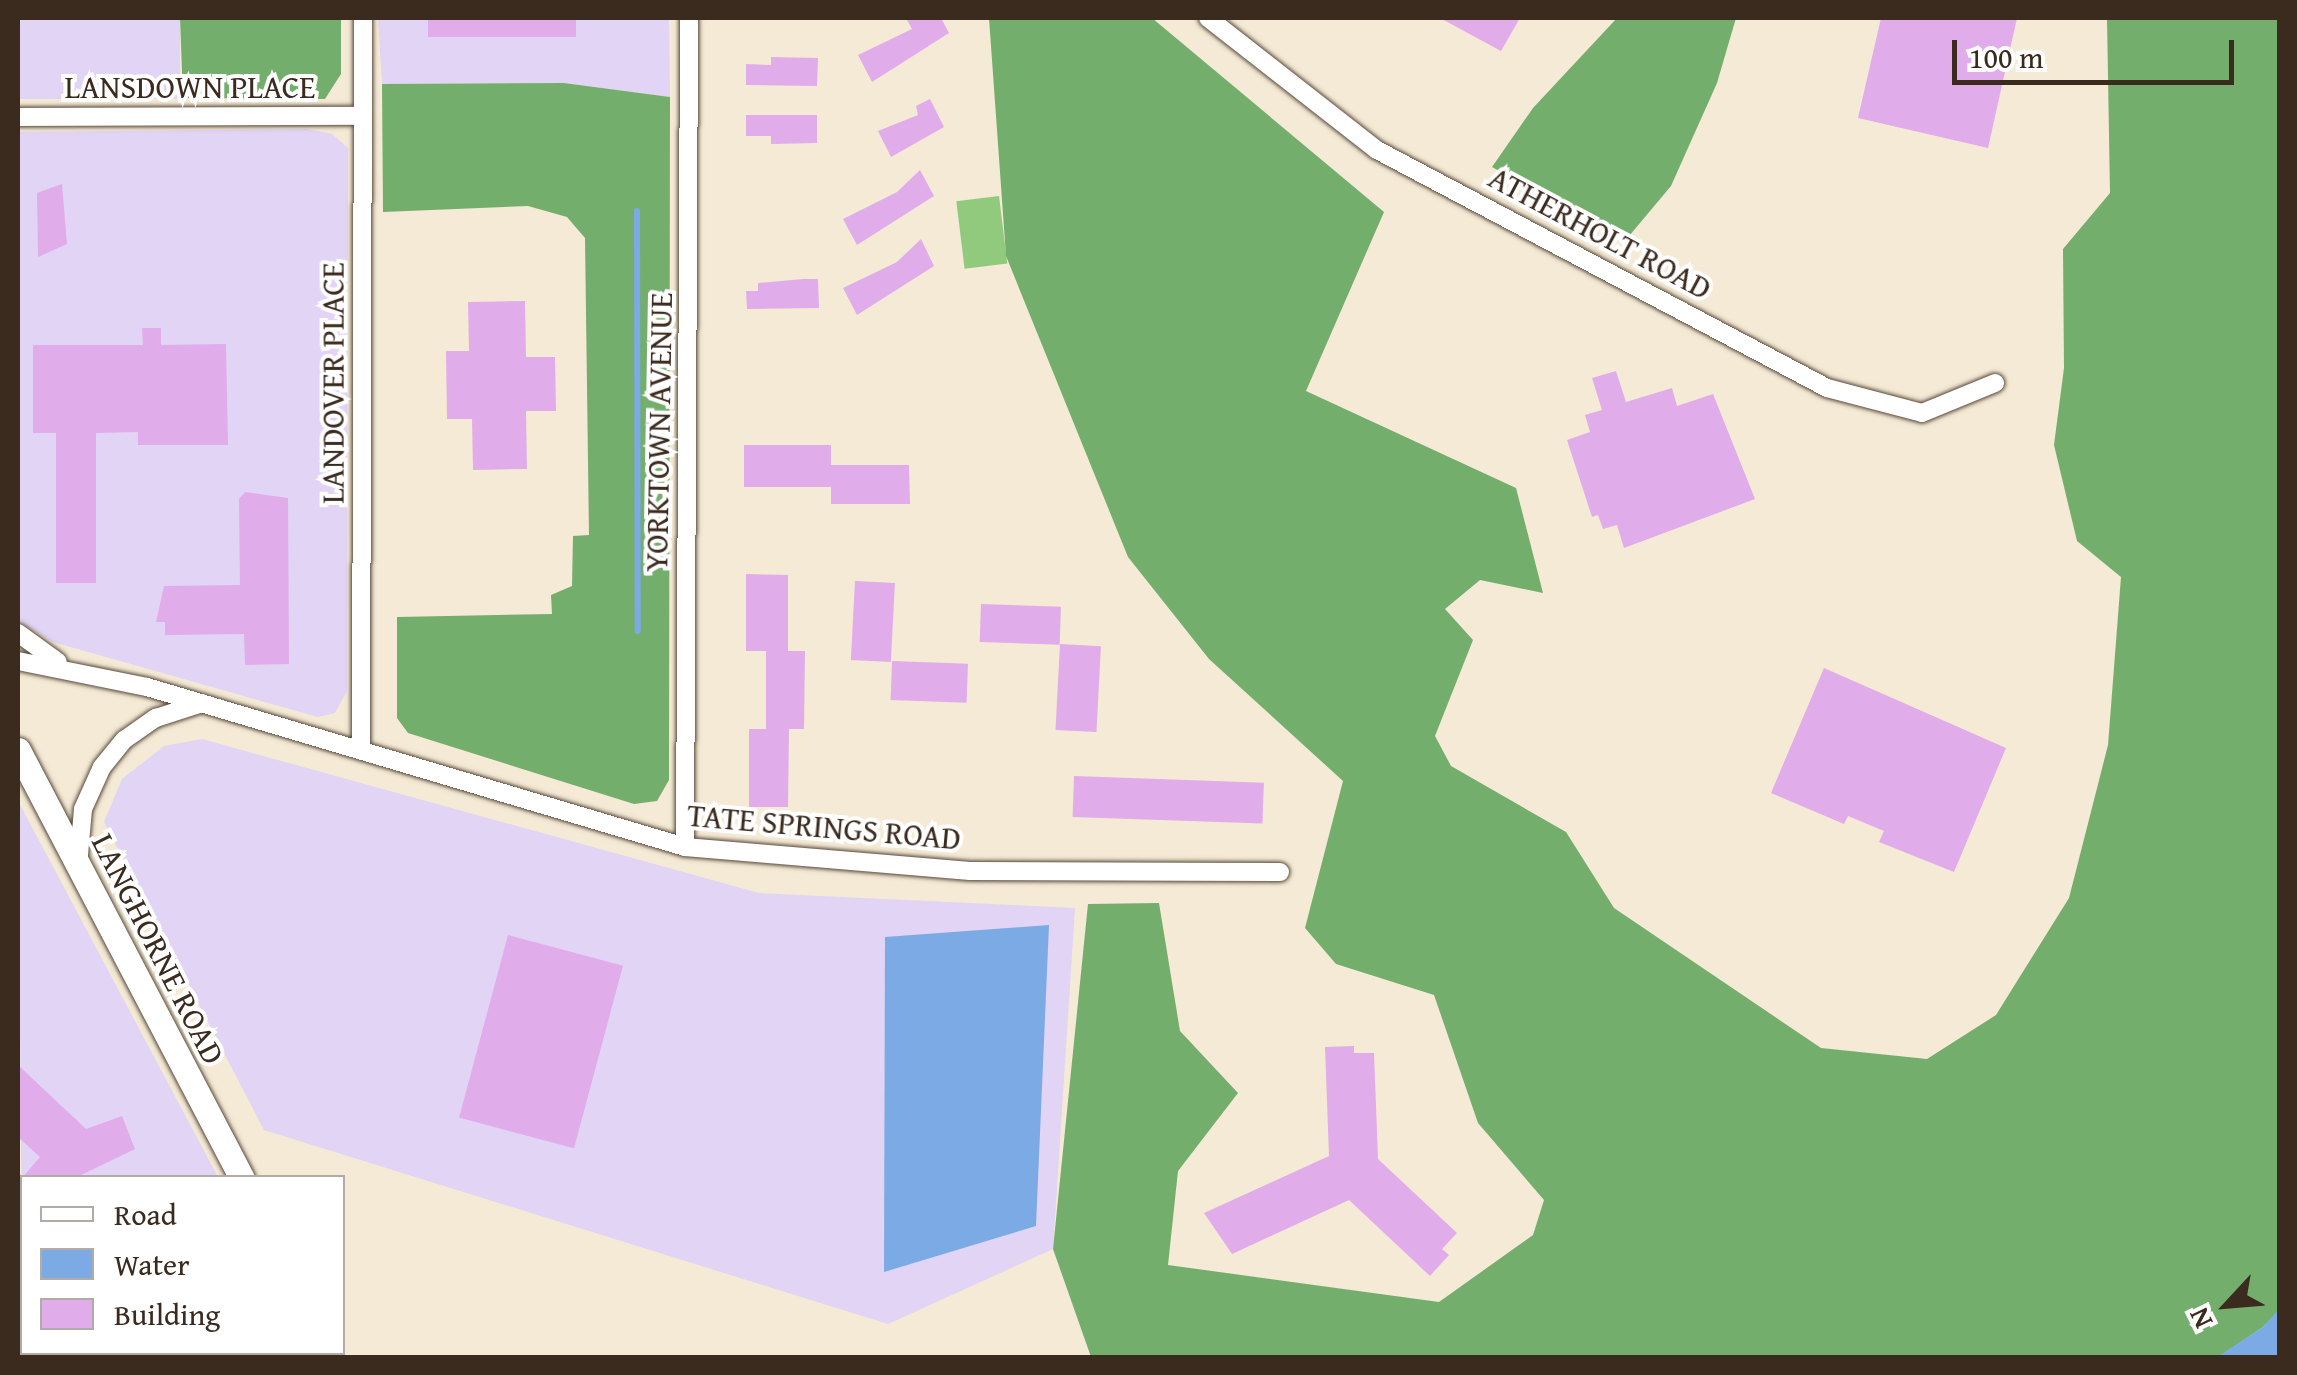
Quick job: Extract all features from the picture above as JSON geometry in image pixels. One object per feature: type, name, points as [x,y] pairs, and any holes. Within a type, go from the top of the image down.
[{"type":"main road","name":"LANGHORNE ROAD","points":[[18,750],[240,1175]]},
{"type":"street","name":"LANDOVER PLACE","points":[[361,749],[363,18]]},
{"type":"street","name":"YORKTOWN AVENUE","points":[[685,847],[690,18]]},
{"type":"street","name":"ATHERHOLT ROAD","points":[[1208,18],[1377,150],[1827,388],[1922,413],[1995,383]]},
{"type":"street","name":"LANSDOWN PLACE","points":[[18,117],[363,116]]},
{"type":"street","name":"TATE SPRINGS ROAD","points":[[18,633],[63,665]]},
{"type":"street","name":"TATE SPRINGS ROAD","points":[[18,661],[63,665],[202,703],[685,847],[970,871],[1280,872]]},
{"type":"street","points":[[78,867],[84,808],[102,766],[124,740],[156,718],[202,703]]},
{"type":"shaded area","points":[[18,18],[180,18],[180,99],[18,99]]},
{"type":"shaded area","points":[[378,18],[669,18],[670,97],[564,83],[382,84]]},
{"type":"shaded area","points":[[308,129],[332,134],[348,148],[347,691],[335,713],[318,717],[53,642],[18,621],[18,132]]},
{"type":"shaded area","points":[[202,739],[759,893],[1075,908],[1053,1249],[888,1324],[264,1130],[104,822],[122,779],[164,746]]},
{"type":"shaded area","points":[[18,801],[217,1175],[21,1175]]},
{"type":"shaded area","points":[[182,1355],[299,1355],[299,1357]]},
{"type":"green space","points":[[180,18],[341,18],[341,74],[325,99],[183,98]]},
{"type":"green space","points":[[989,18],[1152,18],[1384,212],[1306,391],[1516,488],[1543,593],[1480,580],[1445,609],[1473,640],[1435,736],[1451,766],[1566,832],[1614,908],[1821,1048],[1927,1059],[1996,1015],[2069,898],[2108,745],[2121,577],[2077,541],[2054,445],[2064,368],[2063,249],[2110,193],[2107,18],[2279,18],[2280,1309],[2263,1327],[2217,1358],[1091,1357],[1053,1249],[1088,904],[1159,903],[1180,1031],[1238,1093],[1178,1171],[1168,1265],[1439,1302],[1533,1235],[1544,1200],[1478,1123],[1434,995],[1336,964],[1305,928],[1343,781],[1209,659],[1128,557],[1006,256]]},
{"type":"green space","points":[[1617,18],[1736,18],[1717,83],[1671,186],[1624,242],[1492,167],[1533,108]]},
{"type":"green space","points":[[564,83],[670,97],[669,780],[657,801],[634,804],[408,733],[397,718],[397,617],[552,614],[551,595],[572,586],[573,536],[589,535],[585,238],[567,217],[528,206],[383,212],[382,84]]},
{"type":"green space","points":[[999,196],[1007,263],[965,269],[956,201]]},
{"type":"green space","points":[[18,1252],[20,1355],[68,1357],[18,1357]]},
{"type":"water","points":[[1049,925],[1036,1226],[884,1272],[885,937]]},
{"type":"water","points":[[2279,1309],[2277,1357],[2217,1357],[2263,1327]]},
{"type":"building","points":[[428,18],[576,18],[576,37],[428,37]]},
{"type":"building","points":[[906,18],[941,18],[949,33],[872,82],[858,55],[912,29]]},
{"type":"building","points":[[1440,18],[1520,18],[1501,51]]},
{"type":"building","points":[[1881,18],[2017,18],[1988,148],[1858,118]]},
{"type":"building","points":[[771,57],[818,58],[817,86],[746,85],[746,64],[771,65]]},
{"type":"building","points":[[930,99],[944,127],[891,157],[878,131],[918,115],[916,106]]},
{"type":"building","points":[[746,115],[817,115],[817,143],[771,144],[771,136],[746,136]]},
{"type":"building","points":[[920,170],[934,196],[857,245],[843,219],[897,192]]},
{"type":"building","points":[[62,184],[67,244],[38,257],[37,193]]},
{"type":"building","points":[[921,239],[934,266],[857,315],[843,288],[897,262]]},
{"type":"building","points":[[818,279],[819,308],[747,309],[746,291],[758,291],[758,283]]},
{"type":"building","points":[[525,301],[526,357],[555,357],[556,411],[526,411],[527,469],[473,470],[472,419],[447,419],[446,351],[469,351],[468,302]]},
{"type":"building","points":[[142,328],[161,328],[161,345],[226,344],[228,445],[138,445],[138,432],[96,433],[96,583],[56,583],[56,433],[33,433],[33,345],[143,345]]},
{"type":"building","points":[[1616,371],[1626,402],[1672,388],[1677,406],[1713,394],[1755,499],[1624,548],[1617,525],[1603,529],[1598,515],[1592,517],[1567,440],[1590,432],[1585,415],[1602,410],[1592,378]]},
{"type":"building","points":[[744,445],[831,445],[831,465],[909,465],[910,504],[831,504],[831,487],[744,487]]},
{"type":"building","points":[[245,492],[288,498],[289,664],[245,665],[244,634],[165,635],[165,622],[156,622],[164,586],[240,585],[239,499]]},
{"type":"building","points":[[746,574],[788,575],[788,651],[805,651],[804,729],[789,729],[788,807],[749,807],[749,729],[766,729],[766,651],[746,651]]},
{"type":"building","points":[[855,581],[895,583],[891,662],[851,660]]},
{"type":"building","points":[[981,604],[1061,607],[1060,645],[980,642]]},
{"type":"building","points":[[1060,644],[1101,646],[1096,732],[1055,730]]},
{"type":"building","points":[[892,661],[968,664],[967,703],[891,700]]},
{"type":"building","points":[[1824,668],[2006,748],[1954,872],[1879,842],[1884,831],[1848,816],[1844,824],[1771,793]]},
{"type":"building","points":[[1074,776],[1264,783],[1262,824],[1073,817]]},
{"type":"building","points":[[508,935],[623,966],[574,1148],[459,1118]]},
{"type":"building","points":[[1354,1046],[1354,1053],[1374,1053],[1378,1159],[1457,1233],[1442,1249],[1449,1255],[1430,1276],[1349,1200],[1232,1254],[1204,1213],[1329,1156],[1325,1047]]},
{"type":"building","points":[[18,1065],[86,1129],[122,1116],[135,1149],[81,1175],[25,1175],[40,1157],[18,1137]]},
{"type":"waterway","points":[[637,211],[638,631]]}]
